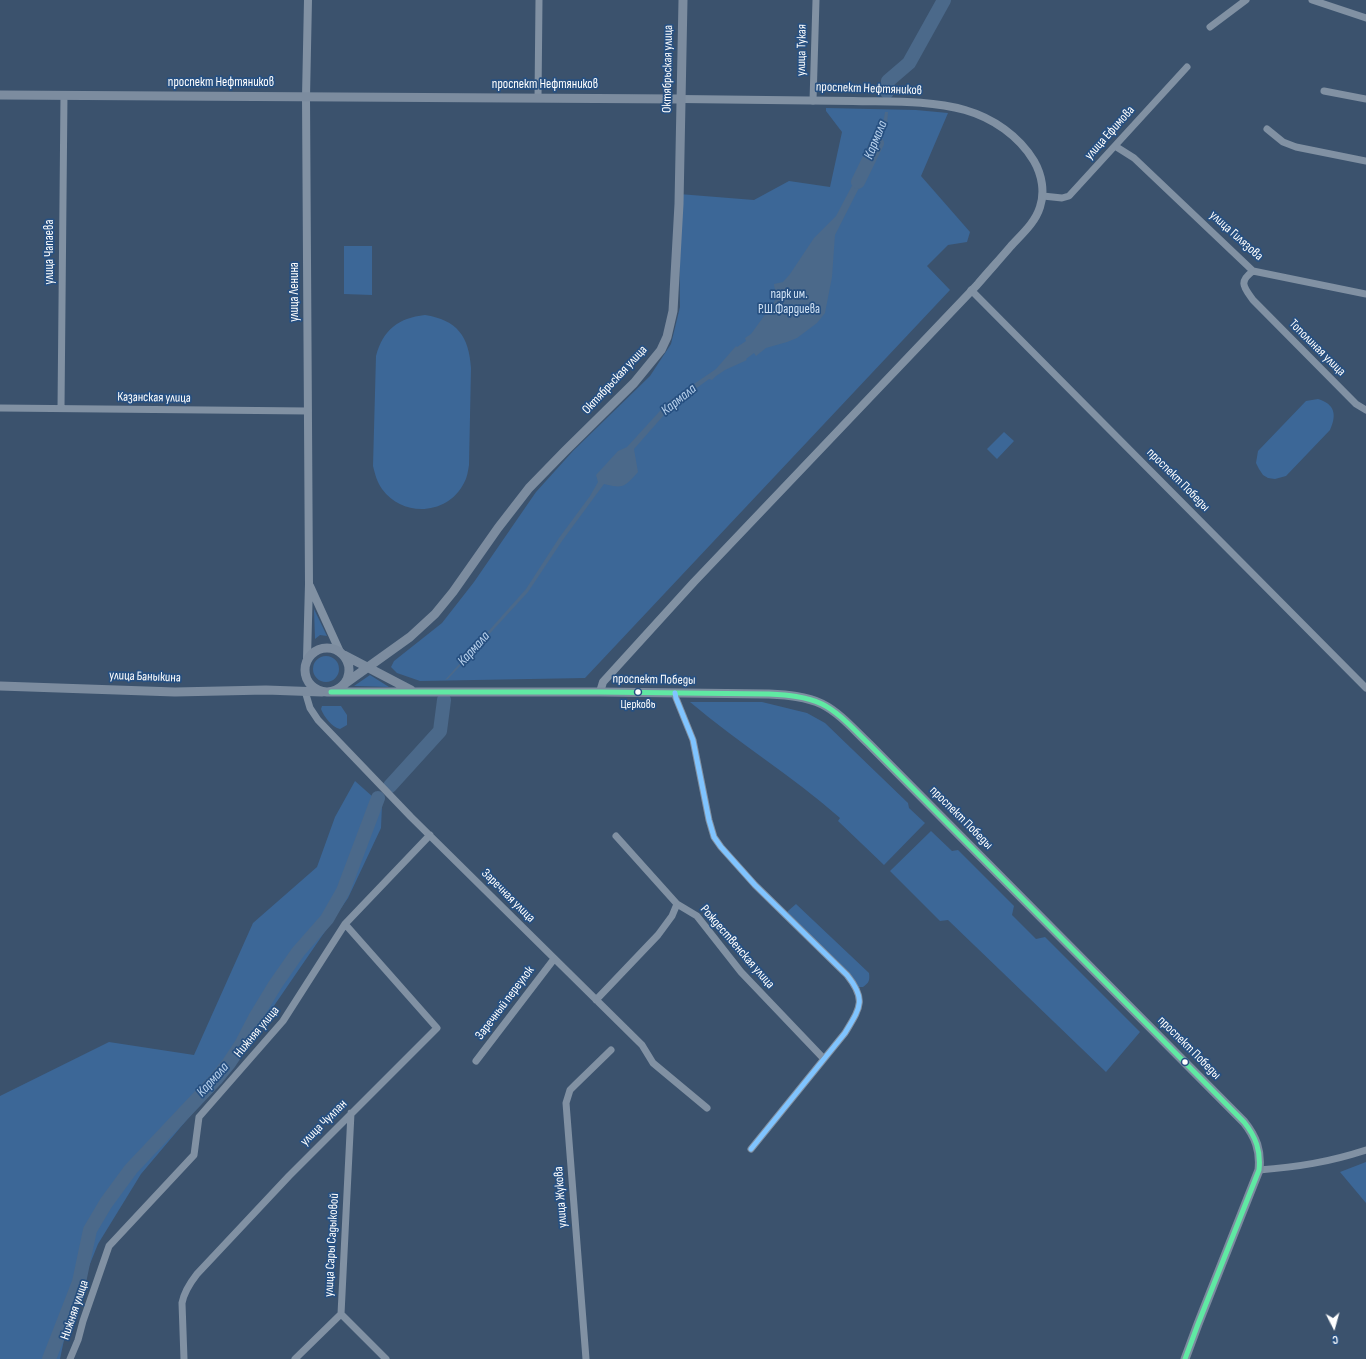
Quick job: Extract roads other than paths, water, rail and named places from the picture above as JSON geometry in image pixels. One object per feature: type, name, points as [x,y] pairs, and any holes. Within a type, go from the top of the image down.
[{"type":"main road","name":"Октябрьская улица","points":[[343,685],[410,637],[435,614],[461,582],[498,528],[529,488],[634,383],[661,350],[669,331],[673,311],[679,204],[683,0]]},
{"type":"main road","name":"проспект Нефтяников","points":[[0,94],[681,100]]},
{"type":"main road","points":[[342,653],[348,663],[349,672],[343,685],[327,692],[313,688],[305,677],[304,667],[307,658],[313,652],[322,648],[331,648],[342,653],[368,668],[414,691]]},
{"type":"main road","points":[[289,690],[305,677]]},
{"type":"main road","name":"улица Баныкина","points":[[0,686],[175,692],[306,691]]},
{"type":"main road","name":"проспект Победы","points":[[306,691],[600,692],[788,695],[818,702],[837,714],[875,749],[1251,1130],[1258,1145],[1260,1160],[1259,1170],[1185,1359]]},
{"type":"street","name":"улица Ленина","points":[[307,658],[309,584],[306,96],[308,0]]},
{"type":"street","points":[[538,98],[539,0]]},
{"type":"street","name":"улица Тукая","points":[[814,101],[816,0]]},
{"type":"street","points":[[1210,27],[1246,0]]},
{"type":"street","points":[[1312,0],[1366,18]]},
{"type":"street","name":"улица Ефимова","points":[[1043,196],[1062,198],[1069,196],[1188,67]]},
{"type":"street","points":[[1324,91],[1366,98]]},
{"type":"street","name":"улица Чапаева","points":[[61,408],[64,95]]},
{"type":"street","name":"проспект Нефтяников","points":[[681,100],[906,102],[966,110],[982,116],[1011,134],[1023,146],[1038,169],[1042,180],[1043,196]]},
{"type":"street","points":[[1267,129],[1283,142],[1296,147],[1366,161]]},
{"type":"street","name":"улица Гилязова","points":[[1115,146],[1134,158],[1253,271],[1366,294]]},
{"type":"street","points":[[600,692],[603,682],[689,588],[971,290],[1031,224],[1038,213],[1043,196]]},
{"type":"street","name":"Тополиная улица","points":[[1253,271],[1245,277],[1244,281],[1245,288],[1253,300],[1356,404],[1366,410]]},
{"type":"street","name":"проспект Победы","points":[[971,290],[1366,688]]},
{"type":"street","name":"Казанская улица","points":[[0,408],[308,411]]},
{"type":"street","points":[[309,584],[342,653]]},
{"type":"street","name":"Заречная улица","points":[[306,691],[310,708],[318,720],[381,787],[642,1045],[653,1063],[707,1108]]},
{"type":"street","points":[[675,693],[692,740],[714,837],[730,858],[755,885],[847,975],[857,989],[860,999],[859,1008],[845,1033],[751,1149]]},
{"type":"street","name":"Нижняя улица","points":[[70,1359],[78,1340],[83,1321],[109,1246],[194,1155],[199,1117],[283,1022],[345,924],[430,835]]},
{"type":"street","name":"Рождественская улица","points":[[616,836],[677,904],[697,916],[741,972],[824,1059]]},
{"type":"street","points":[[596,1000],[658,935],[672,916],[677,904]]},
{"type":"street","name":"улица Чулпан","points":[[184,1359],[182,1303],[189,1285],[197,1274],[283,1182],[437,1028],[345,924]]},
{"type":"street","name":"Заречный переулок","points":[[476,1061],[554,959]]},
{"type":"street","name":"улица Жукова","points":[[586,1359],[566,1104],[570,1090],[611,1050]]},
{"type":"street","name":"улица Сары Садыковой","points":[[351,1113],[341,1314],[386,1359]]},
{"type":"street","points":[[1259,1170],[1320,1163],[1366,1150]]},
{"type":"street","points":[[296,1359],[341,1314]]},
{"type":"water","points":[[885,112],[888,112],[887,125],[871,159],[865,162],[867,168],[860,186],[835,235],[832,277],[825,313],[817,323],[797,338],[766,348],[756,356],[754,353],[746,359],[747,360],[725,370],[712,380],[709,379],[671,407],[634,449],[638,472],[627,484],[623,486],[604,484],[562,541],[528,592],[448,679],[445,680],[526,589],[559,538],[590,496],[598,482],[596,475],[618,451],[627,447],[669,401],[716,369],[736,346],[737,347],[746,341],[745,338],[751,334],[777,298],[774,284],[783,282],[814,238],[836,216],[882,129]]},
{"type":"waterway","name":"Кармала","points":[[887,92],[888,81],[909,63],[944,0]]},
{"type":"waterway","name":"Кармала","points":[[858,182],[877,143]]},
{"type":"waterway","name":"Кармала","points":[[390,786],[440,731],[444,700]]},
{"type":"waterway","name":"Кармала","points":[[49,1359],[79,1282],[90,1230],[106,1203],[131,1169],[216,1079],[229,1063],[275,985],[298,952],[327,919],[343,891],[378,798]]},
{"type":"place","name":"Церковь","points":[[638,692]]},
{"type":"park label","name":"парк им. Р.Ш.Фардиева","points":[[789,302]]}]
